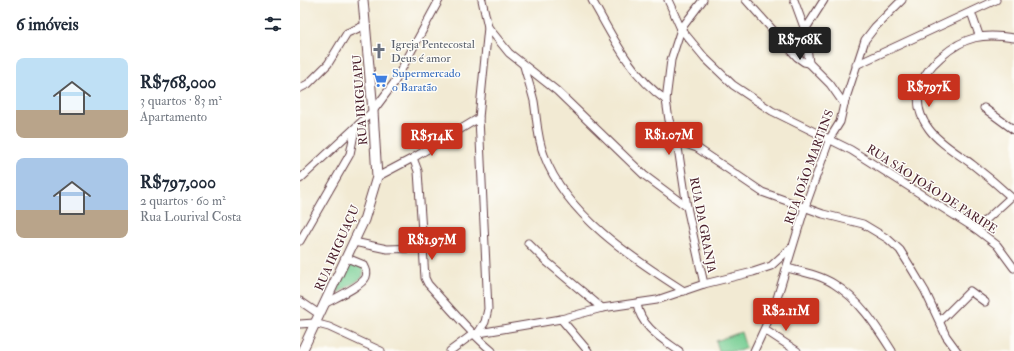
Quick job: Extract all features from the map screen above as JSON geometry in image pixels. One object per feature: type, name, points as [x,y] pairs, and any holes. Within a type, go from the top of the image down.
[{"type":"main road","name":"RUA IRIGUAPU","points":[[363,0],[373,111],[377,177],[372,197]]},
{"type":"main road","name":"RUA IRIGUAÇU","points":[[302,351],[318,314],[326,303],[347,258],[372,197]]},
{"type":"street","points":[[300,179],[373,111],[394,83],[439,0]]},
{"type":"street","points":[[450,351],[475,334],[485,322],[488,308],[479,118],[488,28],[482,0]]},
{"type":"street","points":[[592,0],[628,60],[643,80],[666,100]]},
{"type":"street","name":"RUA SÃO JOÃO DE PARIPE","points":[[668,0],[681,29],[718,72],[747,95],[772,111],[830,138],[891,174],[976,229],[997,245],[1014,268]]},
{"type":"street","name":"RUA DA GRANJA","points":[[703,0],[681,29],[671,60],[666,100],[669,120],[677,141],[687,207],[704,284]]},
{"type":"street","points":[[746,0],[797,57],[804,62],[810,63]]},
{"type":"street","points":[[794,0],[805,30],[810,63],[835,90],[844,104]]},
{"type":"street","points":[[805,30],[824,0]]},
{"type":"street","name":"RUA JOÃO MARTINS","points":[[754,351],[765,330],[787,268],[805,207],[830,138],[840,122],[844,104],[865,40],[876,26],[902,0]]},
{"type":"street","points":[[856,65],[996,0]]},
{"type":"street","points":[[971,12],[979,36]]},
{"type":"street","points":[[300,88],[328,64],[347,33],[366,25]]},
{"type":"street","points":[[488,28],[509,53],[556,90],[644,175],[687,207]]},
{"type":"street","points":[[976,229],[1011,197],[937,138],[922,118],[918,106],[917,95],[921,81],[933,63],[956,46],[979,36],[1014,38]]},
{"type":"street","points":[[524,66],[534,101],[544,155],[551,172],[564,192],[577,208],[625,252],[684,291]]},
{"type":"street","points":[[984,108],[1014,130]]},
{"type":"street","points":[[377,177],[413,158],[479,118]]},
{"type":"street","points":[[300,241],[347,160],[353,147],[355,129]]},
{"type":"street","points":[[677,141],[697,148],[762,192],[781,200],[863,224],[888,239],[900,250],[910,266],[957,351]]},
{"type":"street","points":[[413,158],[418,171],[424,272],[428,284],[492,351]]},
{"type":"street","points":[[354,242],[387,249],[422,248]]},
{"type":"street","points":[[528,242],[547,262],[602,308]]},
{"type":"street","points":[[475,334],[561,319],[602,308],[657,300],[704,284],[766,268],[792,247]]},
{"type":"street","points":[[326,303],[361,283],[366,278],[367,272],[364,265],[347,258]]},
{"type":"street","points":[[787,268],[816,276],[833,283],[852,297],[878,328],[892,351]]},
{"type":"street","points":[[940,321],[968,292],[973,291],[985,302]]},
{"type":"street","points":[[300,301],[318,314]]},
{"type":"street","points":[[637,304],[638,312],[645,324],[679,351]]},
{"type":"street","points":[[561,319],[588,351]]},
{"type":"street","points":[[300,324],[314,323],[343,332],[381,351]]},
{"type":"street","points":[[765,330],[797,351]]},
{"type":"green space","points":[[354,264],[362,267],[364,271],[362,278],[335,295],[349,266]]},
{"type":"green space","points":[[741,332],[746,348],[739,351],[719,351],[716,341]]},
{"type":"place","name":"Igreja Pentecostal Deus é amor","points":[[379,51]]},
{"type":"place","name":"Supermercado o Baratão","points":[[380,80]]}]
